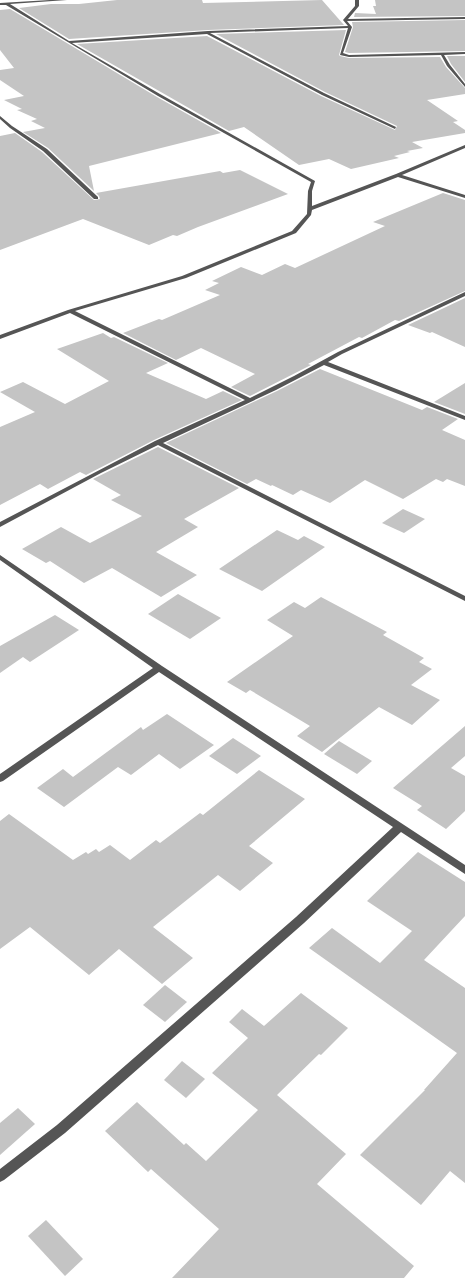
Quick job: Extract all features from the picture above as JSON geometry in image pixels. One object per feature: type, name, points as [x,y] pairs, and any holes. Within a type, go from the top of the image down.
[{"type":"street","points":[[0,4],[65,0]]},
{"type":"street","points":[[345,20],[357,6],[357,0]]},
{"type":"street","points":[[0,337],[70,310],[184,277],[294,232],[309,214],[310,191],[314,182],[230,136],[7,4]]},
{"type":"street","points":[[345,20],[465,18]]},
{"type":"street","points":[[345,20],[350,27]]},
{"type":"street","points":[[69,42],[208,32],[350,27]]},
{"type":"street","points":[[350,27],[341,54],[349,56],[465,53]]},
{"type":"street","points":[[208,32],[323,94],[395,128]]},
{"type":"street","points":[[442,54],[448,65],[465,86]]},
{"type":"street","points":[[0,117],[11,127],[45,150],[96,198]]},
{"type":"street","points":[[310,209],[398,175],[465,146]]},
{"type":"street","points":[[398,175],[465,197]]},
{"type":"street","points":[[0,525],[157,442],[250,400],[324,363],[340,353],[465,294]]},
{"type":"street","points":[[70,310],[250,400]]},
{"type":"street","points":[[324,363],[465,418]]},
{"type":"street","points":[[157,442],[465,600]]},
{"type":"street","points":[[0,557],[159,668],[465,870]]},
{"type":"street","points":[[0,779],[159,668]]},
{"type":"street","points":[[0,1176],[61,1129],[300,920],[400,827]]},
{"type":"building","points":[[117,0],[202,0],[203,3],[322,0],[344,25],[208,30],[69,39],[19,8],[51,4],[79,4]]},
{"type":"building","points":[[375,0],[465,0],[465,16],[354,17],[355,13],[376,14],[373,6],[376,6]]},
{"type":"building","points":[[10,9],[157,97],[221,133],[89,166],[94,191],[48,148],[23,132],[45,128],[31,121],[37,119],[17,110],[22,109],[4,100],[24,96],[0,80],[0,70],[14,68],[0,50],[0,10]]},
{"type":"building","points":[[465,20],[465,51],[345,52],[353,27],[352,22]]},
{"type":"building","points":[[346,30],[340,56],[349,58],[440,57],[446,67],[465,88],[465,94],[427,100],[458,121],[453,122],[465,130],[465,133],[412,142],[423,148],[407,151],[410,152],[394,156],[399,158],[351,169],[329,159],[299,165],[244,127],[229,131],[77,44],[207,36],[321,96],[395,130],[397,126],[325,92],[216,34]]},
{"type":"building","points":[[447,56],[465,56],[465,82],[451,64]]},
{"type":"building","points":[[15,133],[42,152],[94,200],[100,199],[96,193],[220,171],[223,173],[240,170],[288,194],[149,245],[83,219],[0,250],[0,136]]},
{"type":"building","points":[[443,193],[465,200],[465,291],[399,321],[395,320],[362,338],[359,337],[308,364],[311,365],[250,396],[231,387],[255,374],[201,348],[176,360],[123,333],[159,319],[162,320],[220,295],[205,290],[219,283],[212,281],[241,267],[262,275],[285,264],[295,268],[385,226],[373,222]]},
{"type":"building","points":[[465,298],[465,347],[432,332],[430,333],[408,325]]},
{"type":"building","points":[[103,333],[168,363],[146,373],[206,399],[223,391],[242,400],[154,440],[86,475],[80,472],[48,489],[40,484],[0,505],[0,427],[35,412],[0,392],[23,382],[65,404],[109,381],[57,349]]},
{"type":"building","points":[[320,369],[422,410],[427,407],[458,419],[442,430],[465,440],[465,486],[447,479],[443,482],[436,479],[403,499],[365,480],[330,503],[301,490],[293,495],[256,479],[247,484],[166,443],[277,391]]},
{"type":"building","points":[[465,383],[465,414],[434,402]]},
{"type":"building","points":[[158,447],[239,488],[184,519],[198,527],[156,552],[197,575],[161,597],[112,568],[84,583],[50,561],[46,563],[22,549],[61,527],[90,543],[142,516],[111,500],[121,495],[93,479]]},
{"type":"building","points":[[403,509],[425,519],[404,533],[382,523]]},
{"type":"building","points":[[277,530],[298,540],[304,536],[325,547],[262,591],[219,569]]},
{"type":"building","points":[[178,594],[221,618],[190,639],[148,614]]},
{"type":"building","points":[[321,597],[387,632],[383,635],[424,658],[419,662],[432,669],[411,685],[440,700],[412,725],[379,707],[322,752],[297,736],[310,726],[250,690],[246,693],[227,682],[293,636],[267,620],[294,602],[305,608]]},
{"type":"building","points":[[55,615],[79,630],[30,662],[23,657],[0,673],[0,646]]},
{"type":"building","points":[[167,714],[214,745],[180,769],[159,754],[131,775],[118,767],[64,807],[37,788],[63,769],[73,777],[141,727],[143,730]]},
{"type":"building","points":[[465,726],[465,756],[451,768],[465,776],[465,811],[446,829],[417,810],[422,806],[393,788]]},
{"type":"building","points":[[233,738],[261,756],[237,774],[209,756]]},
{"type":"building","points":[[339,741],[372,761],[357,774],[324,754]]},
{"type":"building","points":[[259,770],[305,799],[249,846],[273,863],[240,891],[218,875],[153,927],[193,958],[162,984],[119,949],[89,975],[30,927],[0,949],[0,821],[9,814],[73,860],[86,852],[88,854],[96,849],[99,852],[110,845],[130,860],[156,840],[160,843],[200,813],[203,815]]},
{"type":"building","points":[[418,852],[465,882],[465,916],[424,960],[465,988],[465,1183],[450,1171],[421,1205],[360,1155],[425,1090],[457,1053],[309,948],[332,928],[380,963],[412,931],[367,901]]},
{"type":"building","points":[[165,985],[187,1002],[165,1022],[143,1005]]},
{"type":"building","points":[[301,993],[348,1028],[277,1095],[346,1154],[317,1184],[414,1266],[404,1278],[172,1278],[219,1229],[151,1169],[148,1172],[105,1131],[137,1102],[184,1145],[186,1143],[206,1161],[258,1110],[212,1073],[248,1038],[229,1022],[242,1009],[264,1026]]},
{"type":"building","points":[[182,1061],[205,1079],[186,1098],[164,1080]]},
{"type":"building","points":[[18,1108],[35,1124],[0,1155],[0,1123]]},
{"type":"building","points":[[46,1220],[83,1259],[65,1276],[28,1236]]}]
